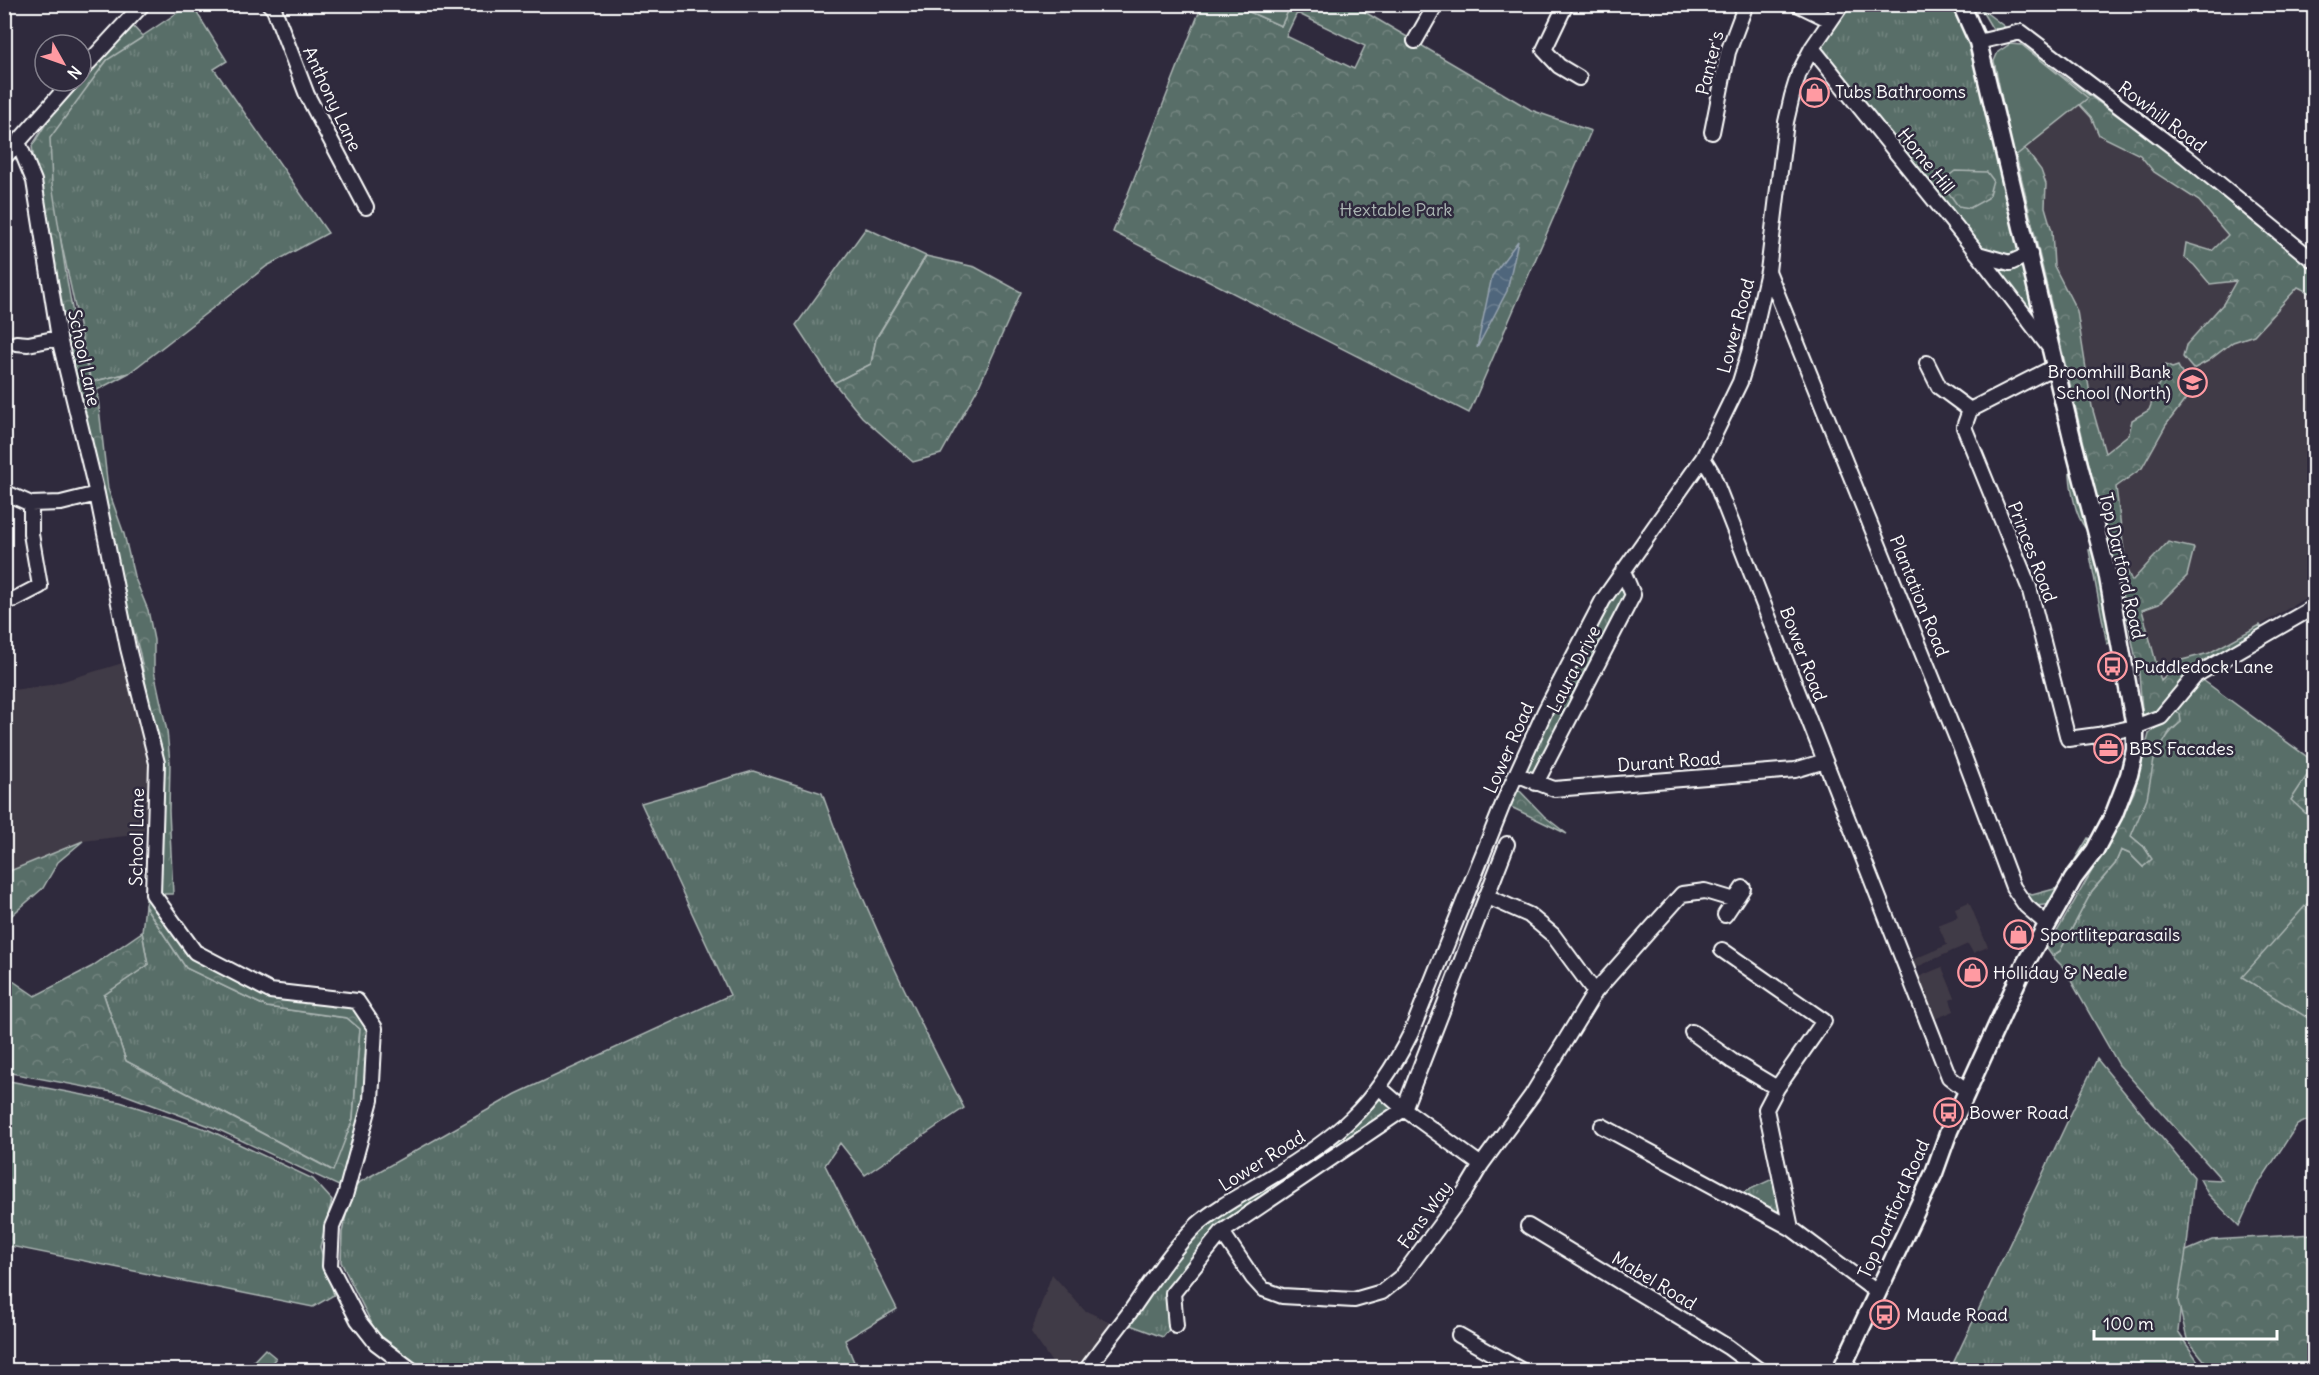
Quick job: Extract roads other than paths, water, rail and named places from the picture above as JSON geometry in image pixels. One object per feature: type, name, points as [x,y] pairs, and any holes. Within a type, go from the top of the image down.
[{"type":"main road","name":"Top Dartford Road","points":[[1841,1371],[1934,1173],[1949,1131],[2021,973],[2073,879],[2095,850],[2114,814],[2129,775],[2134,750],[2135,727],[2114,604],[1978,42],[1962,4]]},
{"type":"street","points":[[93,58],[143,4]]},
{"type":"street","name":"Anthony Lane","points":[[269,4],[274,9],[307,95],[366,207]]},
{"type":"street","points":[[1415,41],[1436,4]]},
{"type":"street","points":[[1566,4],[1544,50],[1559,66],[1579,78]]},
{"type":"street","name":"Panter's","points":[[1712,132],[1728,52],[1746,4]]},
{"type":"street","points":[[1797,4],[1830,20]]},
{"type":"street","points":[[1812,48],[1842,4]]},
{"type":"street","name":"Rowhill Road","points":[[1978,42],[2021,32],[2185,156],[2314,261]]},
{"type":"street","name":"Home Hill","points":[[1812,48],[1978,254],[2054,359]]},
{"type":"street","name":"Lower Road","points":[[1086,1371],[1155,1276],[1197,1225],[1319,1147],[1358,1112],[1380,1088],[1395,1066],[1411,1033],[1516,774],[1550,701],[1603,600],[1703,458],[1740,382],[1751,346],[1768,271],[1786,122],[1799,73],[1812,48]]},
{"type":"street","points":[[4,158],[61,93]]},
{"type":"street","name":"School Lane","points":[[18,142],[34,181],[59,338],[97,494],[128,648],[157,762],[153,894],[195,952],[270,991],[357,1001],[375,1028],[371,1100],[345,1196],[332,1227],[330,1266],[358,1320],[376,1343],[412,1371]]},
{"type":"street","points":[[1978,254],[2010,263],[2030,254]]},
{"type":"street","name":"Plantation Road","points":[[1768,271],[1963,754],[2013,887],[2026,906],[2048,925]]},
{"type":"street","points":[[16,343],[28,344],[59,338]]},
{"type":"street","points":[[1927,363],[1939,387],[1970,410],[2054,359]]},
{"type":"street","name":"Princes Road","points":[[1970,410],[1964,427],[2029,587],[2068,739],[2135,727]]},
{"type":"street","name":"Bower Road","points":[[1703,458],[1712,473],[1949,1077],[1967,1091]]},
{"type":"street","points":[[4,492],[31,504],[61,503],[97,494]]},
{"type":"street","points":[[4,601],[15,599],[40,586],[31,534],[31,504]]},
{"type":"street","name":"Laura Drive","points":[[1536,783],[1633,595],[1623,570]]},
{"type":"street","points":[[2135,727],[2161,717],[2196,675],[2314,607]]},
{"type":"street","name":"Durant Road","points":[[1516,774],[1554,789],[1795,770],[1825,761]]},
{"type":"street","points":[[1404,1109],[1507,844]]},
{"type":"street","name":"Fens Way","points":[[1222,1232],[1263,1289],[1281,1296],[1354,1300],[1382,1292],[1396,1282],[1466,1190],[1532,1095],[1595,992],[1682,894],[1705,891],[1739,894],[1725,915]]},
{"type":"street","points":[[1486,896],[1529,915],[1553,935],[1595,992]]},
{"type":"street","points":[[1722,950],[1824,1021],[1777,1088],[1766,1109],[1791,1228]]},
{"type":"street","points":[[1692,1032],[1732,1061],[1777,1088]]},
{"type":"street","points":[[1380,1088],[1404,1109],[1481,1166]]},
{"type":"street","name":"Lower Road","points":[[1176,1326],[1173,1293],[1222,1232],[1404,1109]]},
{"type":"street","points":[[1602,1126],[1791,1228],[1878,1293]]},
{"type":"street","name":"Mabel Road","points":[[1528,1226],[1728,1347],[1759,1371]]},
{"type":"street","points":[[1459,1335],[1521,1371]]},
{"type":"water","points":[[1518,241],[1507,291],[1477,348],[1492,276]]},
{"type":"place","name":"Tubs Bathrooms","points":[[1814,92]]},
{"type":"place","name":"Broomhill Bank School (North)","points":[[2192,382]]},
{"type":"place","name":"Puddledock Lane","points":[[2113,667]]},
{"type":"place","name":"BBS Facades","points":[[2108,749]]},
{"type":"place","name":"Sportliteparasails","points":[[2019,935]]},
{"type":"place","name":"Holliday & Neale","points":[[1972,973]]},
{"type":"place","name":"Bower Road","points":[[1948,1113]]},
{"type":"place","name":"Maude Road","points":[[1885,1315]]},
{"type":"park label","name":"Hextable Park","points":[[1396,210]]}]
